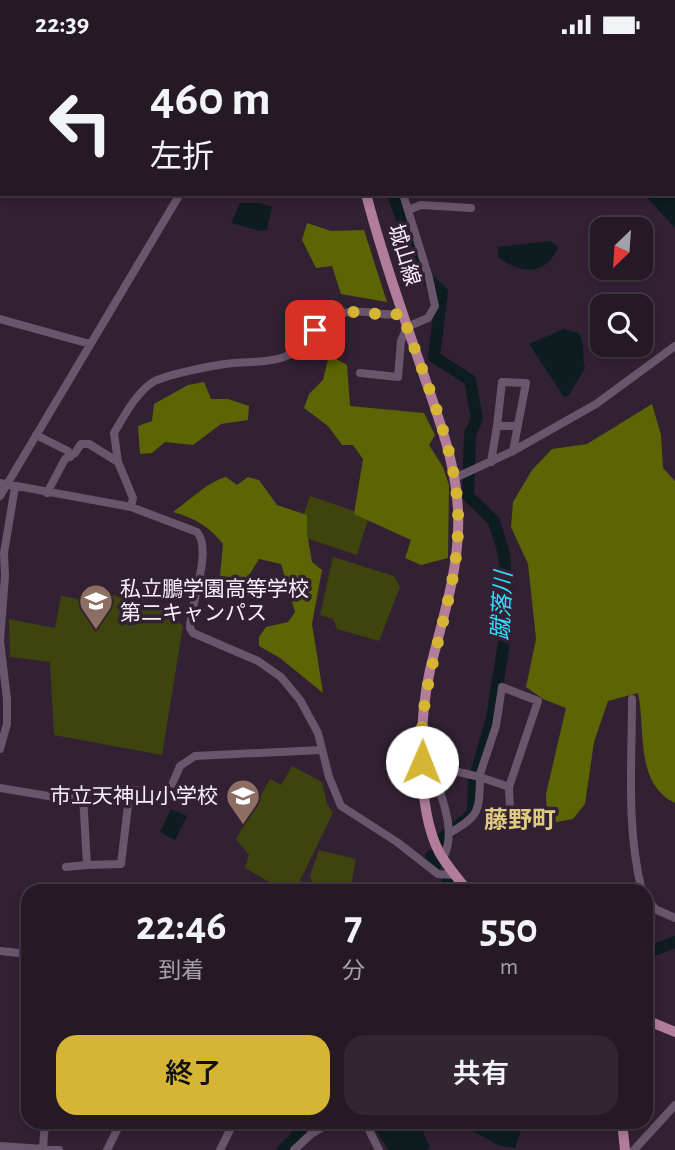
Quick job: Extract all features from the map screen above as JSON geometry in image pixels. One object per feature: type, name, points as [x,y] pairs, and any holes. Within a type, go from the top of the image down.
[{"type":"main road","name":"城山線","points":[[367,196],[382,253],[440,422],[455,478],[458,532],[452,577],[424,706],[430,827],[443,858],[462,884]]},
{"type":"main road","points":[[653,1023],[675,1032]]},
{"type":"main road","points":[[623,1129],[625,1150]]},
{"type":"street","points":[[0,496],[179,196]]},
{"type":"street","points":[[359,373],[398,377],[401,341],[407,327],[428,318],[435,306],[404,196]]},
{"type":"street","points":[[408,210],[421,205],[471,208]]},
{"type":"street","points":[[131,507],[133,498],[118,462],[114,433],[143,391],[153,382],[225,363],[270,361],[286,356],[298,349],[327,321],[348,312],[383,315],[402,313]]},
{"type":"street","points":[[0,319],[90,344]]},
{"type":"street","points":[[455,478],[513,451],[596,404],[675,346]]},
{"type":"street","points":[[491,462],[502,382],[526,383],[513,451]]},
{"type":"street","points":[[497,426],[518,426]]},
{"type":"street","points":[[36,435],[68,451],[70,457]]},
{"type":"street","points":[[47,492],[65,459],[81,444],[89,444],[118,462]]},
{"type":"street","points":[[7,485],[131,507],[185,526],[199,534],[202,540],[201,569],[190,628],[193,633],[258,661],[281,677],[300,700],[318,733],[329,777],[341,806],[397,842],[438,874],[454,874]]},
{"type":"street","points":[[0,749],[7,725],[8,699],[0,642],[7,485]]},
{"type":"street","points":[[450,831],[473,819],[479,802],[477,777],[496,726],[502,687],[538,701],[509,787],[509,810]]},
{"type":"street","points":[[632,699],[631,820],[635,865],[640,884]]},
{"type":"street","points":[[0,788],[60,798],[108,788],[167,795],[180,766],[195,756],[321,750]]},
{"type":"street","points":[[427,764],[509,787]]},
{"type":"street","points":[[427,764],[450,831],[443,858]]},
{"type":"street","points":[[66,867],[121,865],[130,789]]},
{"type":"street","points":[[83,795],[87,865]]},
{"type":"street","points":[[653,906],[675,918]]},
{"type":"street","points":[[0,951],[21,953]]},
{"type":"street","points":[[634,1150],[675,1105]]},
{"type":"street","points":[[43,1149],[44,1129]]},
{"type":"street","points":[[107,1150],[118,1129]]},
{"type":"street","points":[[220,1150],[230,1129]]},
{"type":"street","points":[[294,1150],[319,1129]]},
{"type":"street","points":[[368,1129],[379,1150]]},
{"type":"street","points":[[0,1146],[58,1150]]},
{"type":"green space","points":[[307,223],[331,231],[364,230],[387,302],[341,294],[332,266],[316,268],[302,240]]},
{"type":"green space","points":[[329,355],[347,365],[350,406],[424,413],[435,435],[429,445],[443,467],[449,485],[448,558],[421,565],[405,558],[411,540],[354,514],[363,459],[353,445],[342,445],[328,426],[304,408],[309,394],[323,380]]},
{"type":"green space","points":[[204,382],[211,399],[228,399],[249,406],[248,420],[221,424],[193,445],[165,442],[152,453],[140,454],[138,426],[152,421],[154,404],[188,385]]},
{"type":"green space","points":[[652,404],[661,435],[663,468],[675,481],[675,803],[662,794],[647,769],[638,693],[608,701],[594,742],[585,804],[573,819],[547,824],[546,794],[566,708],[543,699],[526,687],[536,639],[528,564],[511,527],[513,502],[532,470],[552,449],[587,444]]},
{"type":"green space","points":[[226,477],[237,485],[248,477],[259,480],[277,505],[307,515],[312,562],[322,570],[312,624],[323,693],[280,658],[259,646],[259,637],[266,627],[288,622],[295,612],[281,564],[259,559],[238,593],[219,588],[223,544],[201,523],[173,512],[206,487]]},
{"type":"green space","points":[[310,496],[369,516],[357,555],[297,535]]},
{"type":"green space","points":[[333,557],[394,576],[400,587],[379,641],[337,629],[333,619],[320,615]]},
{"type":"green space","points":[[87,590],[163,605],[163,611],[183,626],[162,755],[54,735],[50,662],[10,657],[9,619],[55,628],[61,596],[85,600]]},
{"type":"green space","points":[[292,766],[322,782],[327,804],[333,813],[298,884],[273,884],[245,868],[249,855],[236,839],[270,779],[281,785]]},
{"type":"green space","points":[[319,850],[356,859],[351,884],[312,884],[310,875]]},
{"type":"shaded area","points":[[646,196],[675,196],[675,228]]},
{"type":"shaded area","points":[[240,203],[260,203],[272,207],[267,230],[260,231],[231,223]]},
{"type":"shaded area","points":[[550,241],[558,247],[547,264],[540,268],[532,270],[515,267],[498,257],[498,247]]},
{"type":"shaded area","points":[[564,329],[579,333],[585,368],[569,395],[564,397],[529,344]]},
{"type":"shaded area","points":[[171,809],[187,816],[175,840],[160,832]]},
{"type":"shaded area","points":[[425,1129],[424,1135],[430,1147],[427,1150],[389,1150],[376,1131]]},
{"type":"shaded area","points":[[469,1129],[522,1129],[515,1148],[500,1146]]},
{"type":"waterway","name":"蹴落川","points":[[394,196],[421,273],[442,292],[434,357],[470,380],[477,419],[470,434],[468,496],[494,521],[504,554],[507,593],[506,630],[492,718],[474,780],[473,812],[440,840]]},
{"type":"waterway","name":"蹴落川","points":[[431,856],[435,865]]},
{"type":"waterway","points":[[653,950],[675,942]]},
{"type":"waterway","points":[[283,1150],[307,1129]]},
{"type":"place","name":"私立鵬学園高等学校 第二キャンパス","points":[[96,631]]},
{"type":"place","name":"市立天神山小学校","points":[[243,826]]},
{"type":"district","name":"藤野町","points":[[520,821]]},
{"type":"route","points":[[315,330],[327,321],[348,312],[383,315],[402,313],[440,422],[455,478],[458,532],[452,577],[429,673],[424,706],[422,762]]}]
